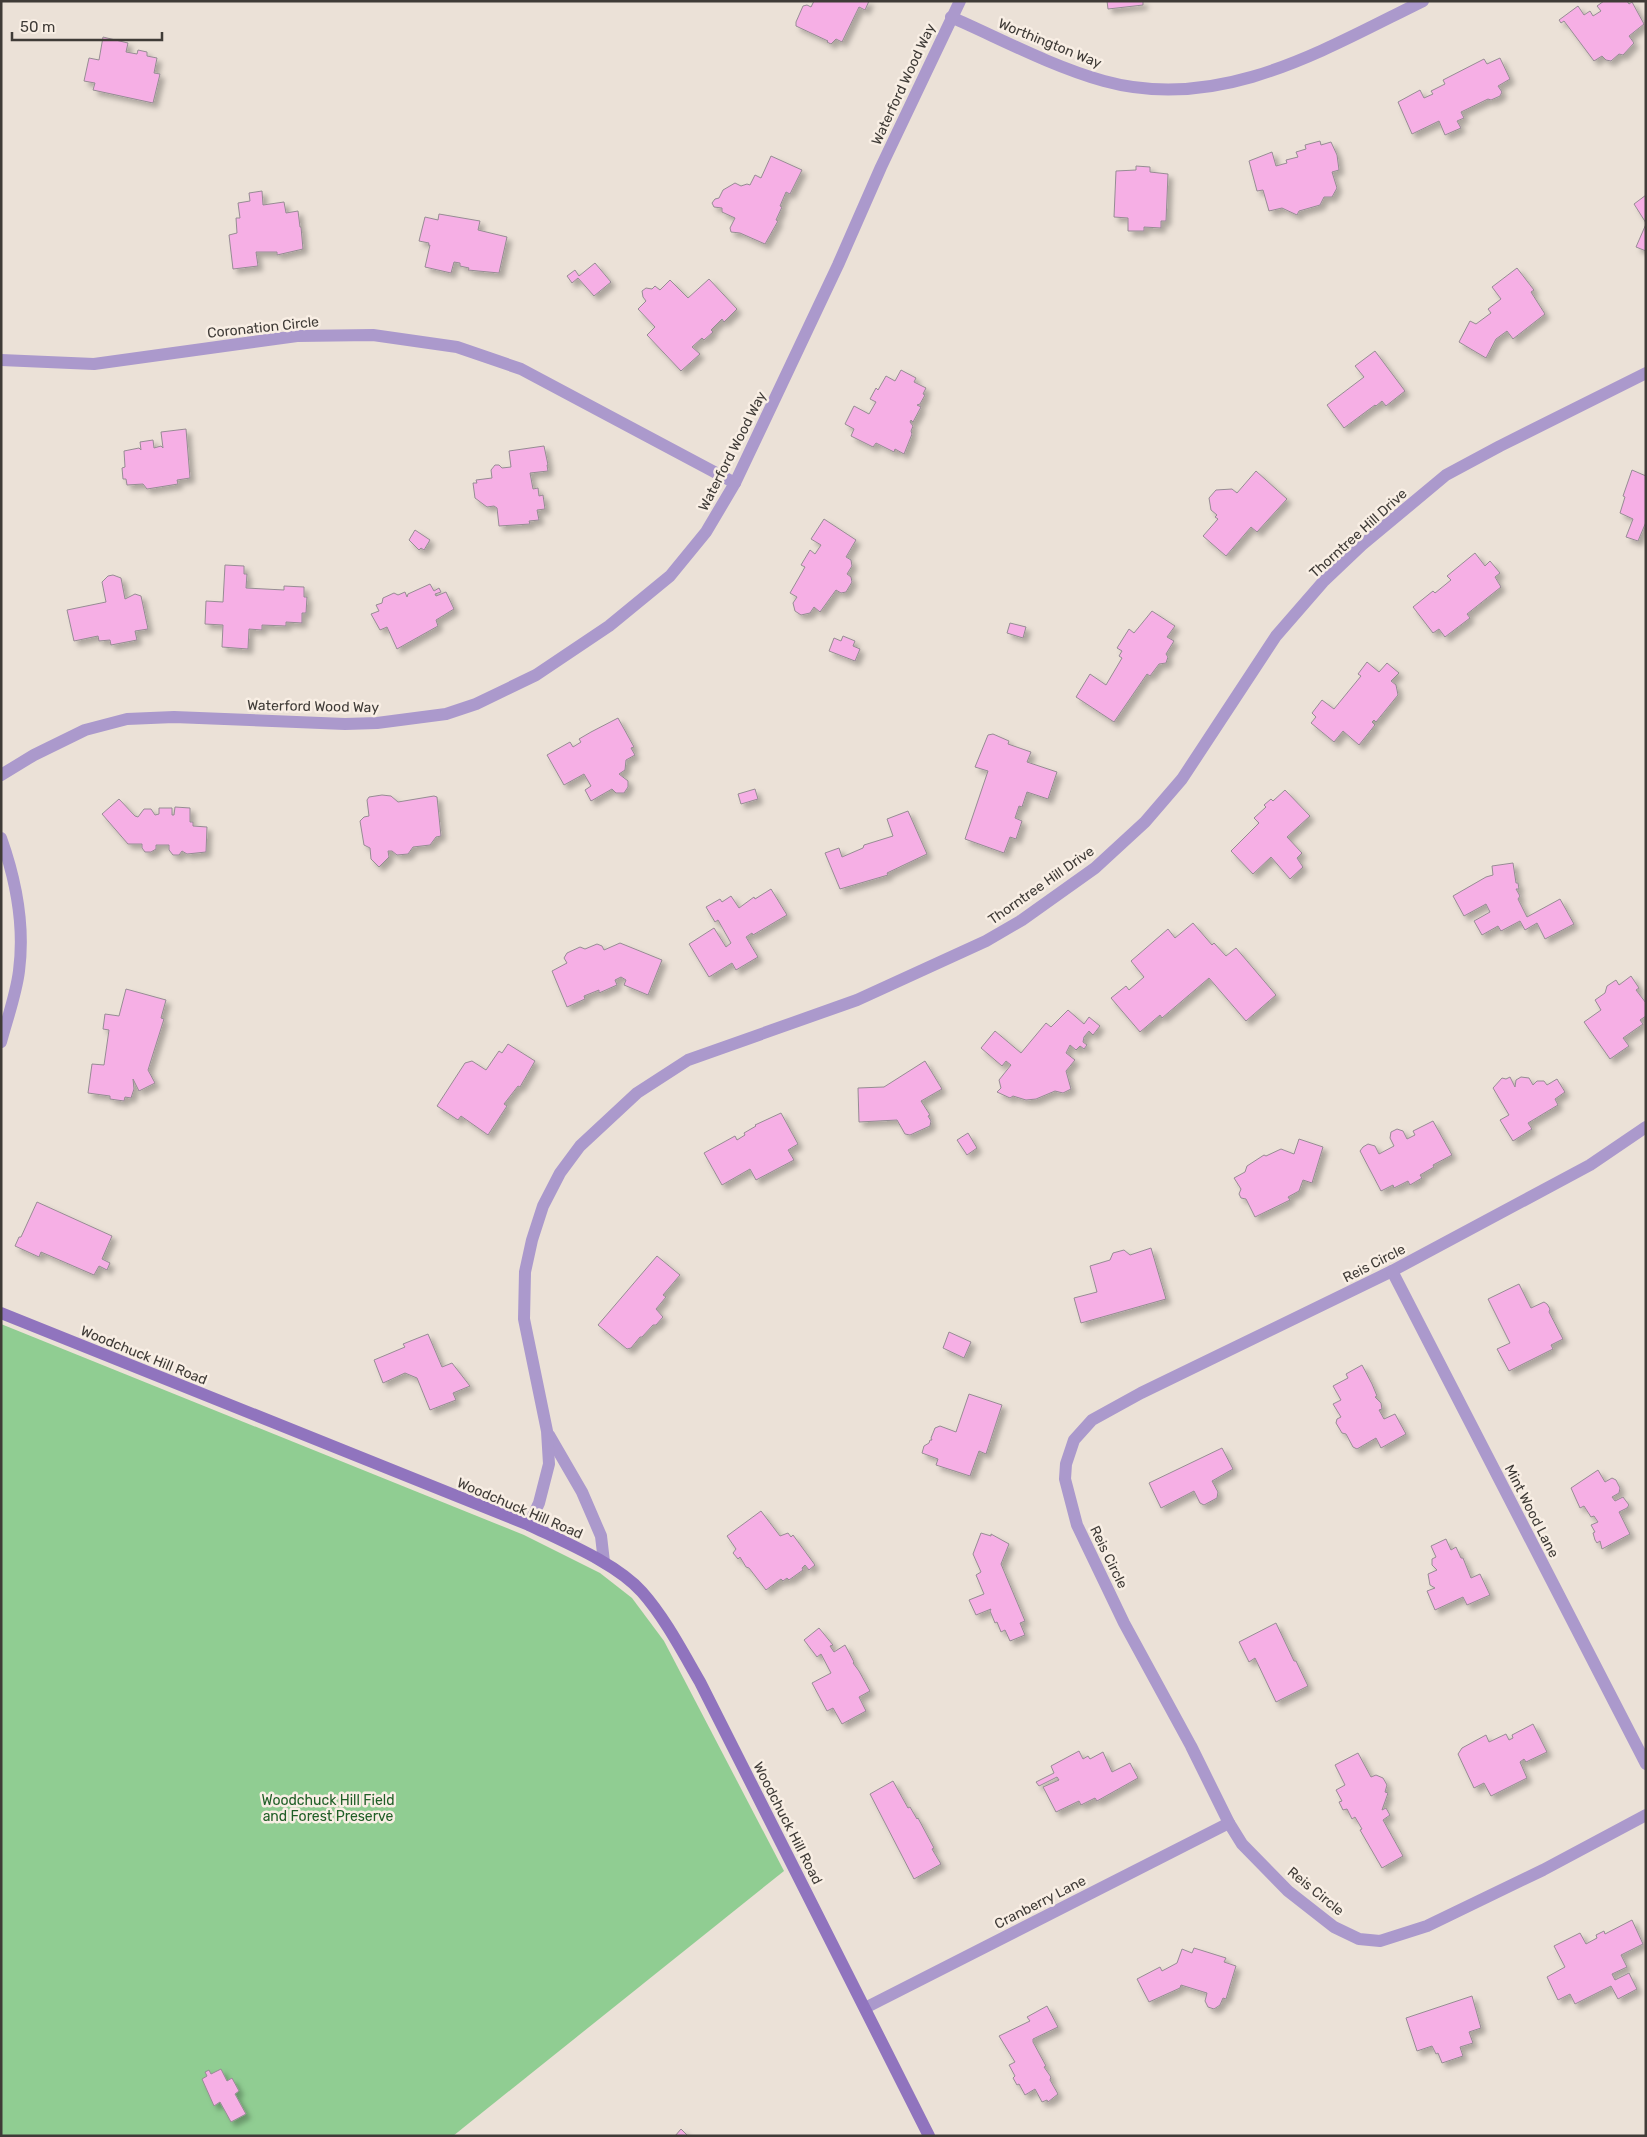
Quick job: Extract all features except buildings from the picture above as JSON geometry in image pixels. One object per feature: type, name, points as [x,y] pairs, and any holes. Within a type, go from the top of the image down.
[{"type":"street","name":"Waterford Wood Way","points":[[1,775],[34,755],[85,730],[127,719],[174,717],[345,724],[376,723],[446,714],[476,704],[542,670],[609,626],[670,576],[706,532],[735,483],[838,265],[951,16],[960,1]]},
{"type":"street","name":"Worthington Way","points":[[951,16],[1059,66],[1105,81],[1145,89],[1194,88],[1244,80],[1300,62],[1423,1]]},
{"type":"street","name":"Coronation Circle","points":[[1,360],[94,364],[297,336],[373,335],[457,347],[521,370],[735,483]]},
{"type":"street","name":"Thorntree Hill Drive","points":[[529,1525],[546,1482],[549,1464],[546,1431],[524,1319],[525,1272],[532,1240],[543,1206],[560,1173],[580,1146],[637,1093],[688,1060],[857,1000],[986,940],[1022,920],[1095,868],[1146,822],[1182,779],[1276,636],[1323,582],[1362,545],[1446,475],[1500,446],[1646,374]]},
{"type":"street","points":[[1,838],[14,873],[21,921],[19,971],[1,1042]]},
{"type":"street","name":"Reis Circle","points":[[1646,1126],[1590,1165],[1392,1271],[1141,1393],[1092,1420],[1074,1440],[1066,1464],[1065,1479],[1077,1525],[1124,1623],[1191,1746],[1229,1823],[1242,1844],[1296,1897],[1334,1927],[1359,1939],[1380,1941],[1427,1926],[1543,1870],[1646,1815]]},
{"type":"street","name":"Mint Wood Lane","points":[[1392,1271],[1646,1764]]},
{"type":"street","name":"Woodchuck Hill Road","points":[[1,1313],[529,1525],[604,1562],[641,1590],[667,1626],[700,1682],[930,2136]]},
{"type":"street","name":"Thorntree Hill Drive","points":[[546,1431],[587,1504],[601,1536],[604,1562]]},
{"type":"street","name":"Cranberry Lane","points":[[865,2008],[1229,1823]]},
{"type":"green space","name":"Woodchuck Hill Field and Forest Preserve","points":[[1,1324],[524,1535],[600,1573],[632,1598],[664,1641],[784,1871],[453,2136],[1,2136]]}]
